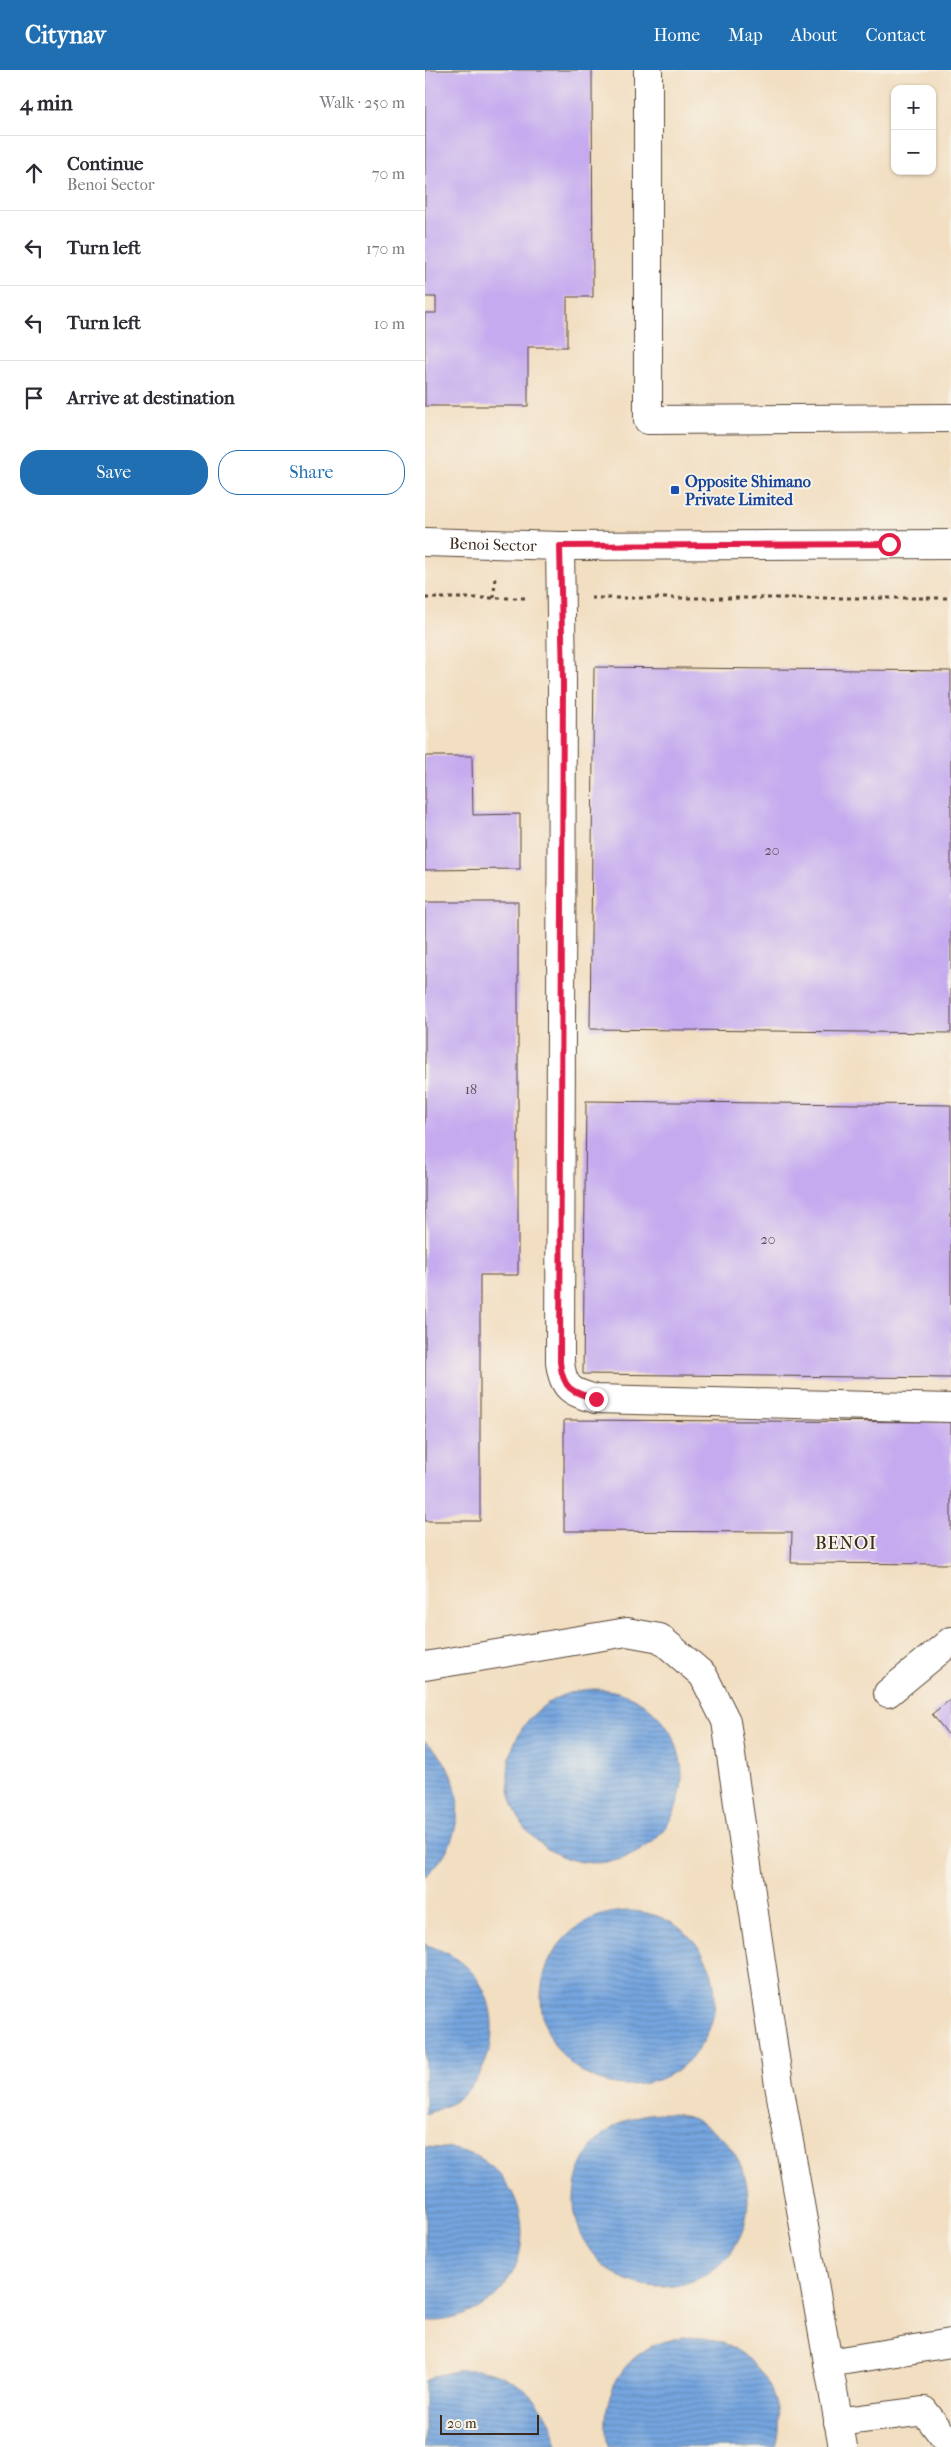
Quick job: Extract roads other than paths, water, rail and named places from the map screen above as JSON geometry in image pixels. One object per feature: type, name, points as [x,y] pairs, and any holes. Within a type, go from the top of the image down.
[{"type":"street","points":[[648,70],[648,420],[951,418]]},
{"type":"street","name":"Benoi Sector","points":[[425,542],[560,546],[951,544]]},
{"type":"street","points":[[560,546],[563,682],[560,1362],[562,1380],[576,1393],[596,1399],[951,1408]]},
{"type":"street","points":[[425,1666],[627,1632],[660,1638],[703,1675],[725,1721],[779,2085],[841,2435],[924,2412],[951,2446]]},
{"type":"street","points":[[888,1693],[951,1641]]},
{"type":"street","points":[[828,2363],[951,2343]]},
{"type":"water","points":[[595,1689],[612,1691],[636,1699],[662,1721],[672,1735],[678,1751],[682,1776],[680,1793],[672,1817],[650,1843],[636,1853],[620,1859],[595,1863],[578,1861],[554,1853],[528,1831],[518,1817],[512,1801],[508,1776],[510,1759],[518,1735],[540,1709],[554,1699],[570,1693]]},
{"type":"water","points":[[425,1741],[439,1755],[450,1771],[456,1789],[458,1808],[455,1827],[449,1845],[439,1862],[425,1876]]},
{"type":"water","points":[[628,1911],[645,1913],[669,1921],[695,1943],[705,1957],[711,1973],[715,1998],[713,2015],[705,2039],[683,2065],[669,2075],[653,2081],[628,2085],[611,2083],[587,2075],[561,2053],[551,2039],[545,2023],[541,1998],[543,1981],[551,1957],[573,1931],[587,1921],[603,1915]]},
{"type":"water","points":[[425,1944],[453,1957],[468,1968],[480,1984],[488,2002],[492,2021],[487,2059],[478,2076],[466,2092],[450,2104],[425,2114]]},
{"type":"water","points":[[661,2113],[678,2115],[702,2123],[728,2145],[738,2159],[744,2175],[748,2200],[746,2217],[738,2241],[716,2267],[702,2277],[686,2283],[661,2287],[644,2285],[620,2277],[594,2255],[584,2241],[578,2225],[574,2200],[576,2183],[584,2159],[606,2133],[620,2123],[636,2117]]},
{"type":"water","points":[[425,2147],[458,2150],[477,2157],[498,2173],[512,2193],[520,2216],[522,2239],[517,2262],[506,2284],[489,2301],[466,2314],[441,2321],[425,2320]]},
{"type":"water","points":[[682,2337],[706,2338],[726,2345],[742,2353],[755,2365],[773,2394],[777,2411],[778,2429],[775,2447],[608,2447],[606,2416],[613,2387],[620,2374],[642,2352],[656,2344]]},
{"type":"water","points":[[460,2370],[487,2371],[500,2375],[524,2389],[543,2409],[550,2421],[556,2447],[425,2447],[425,2382],[434,2376]]},
{"type":"place","name":"Opposite Shimano Private Limited","points":[[675,490]]},
{"type":"district","name":"BENOI","points":[[846,1543]]}]
